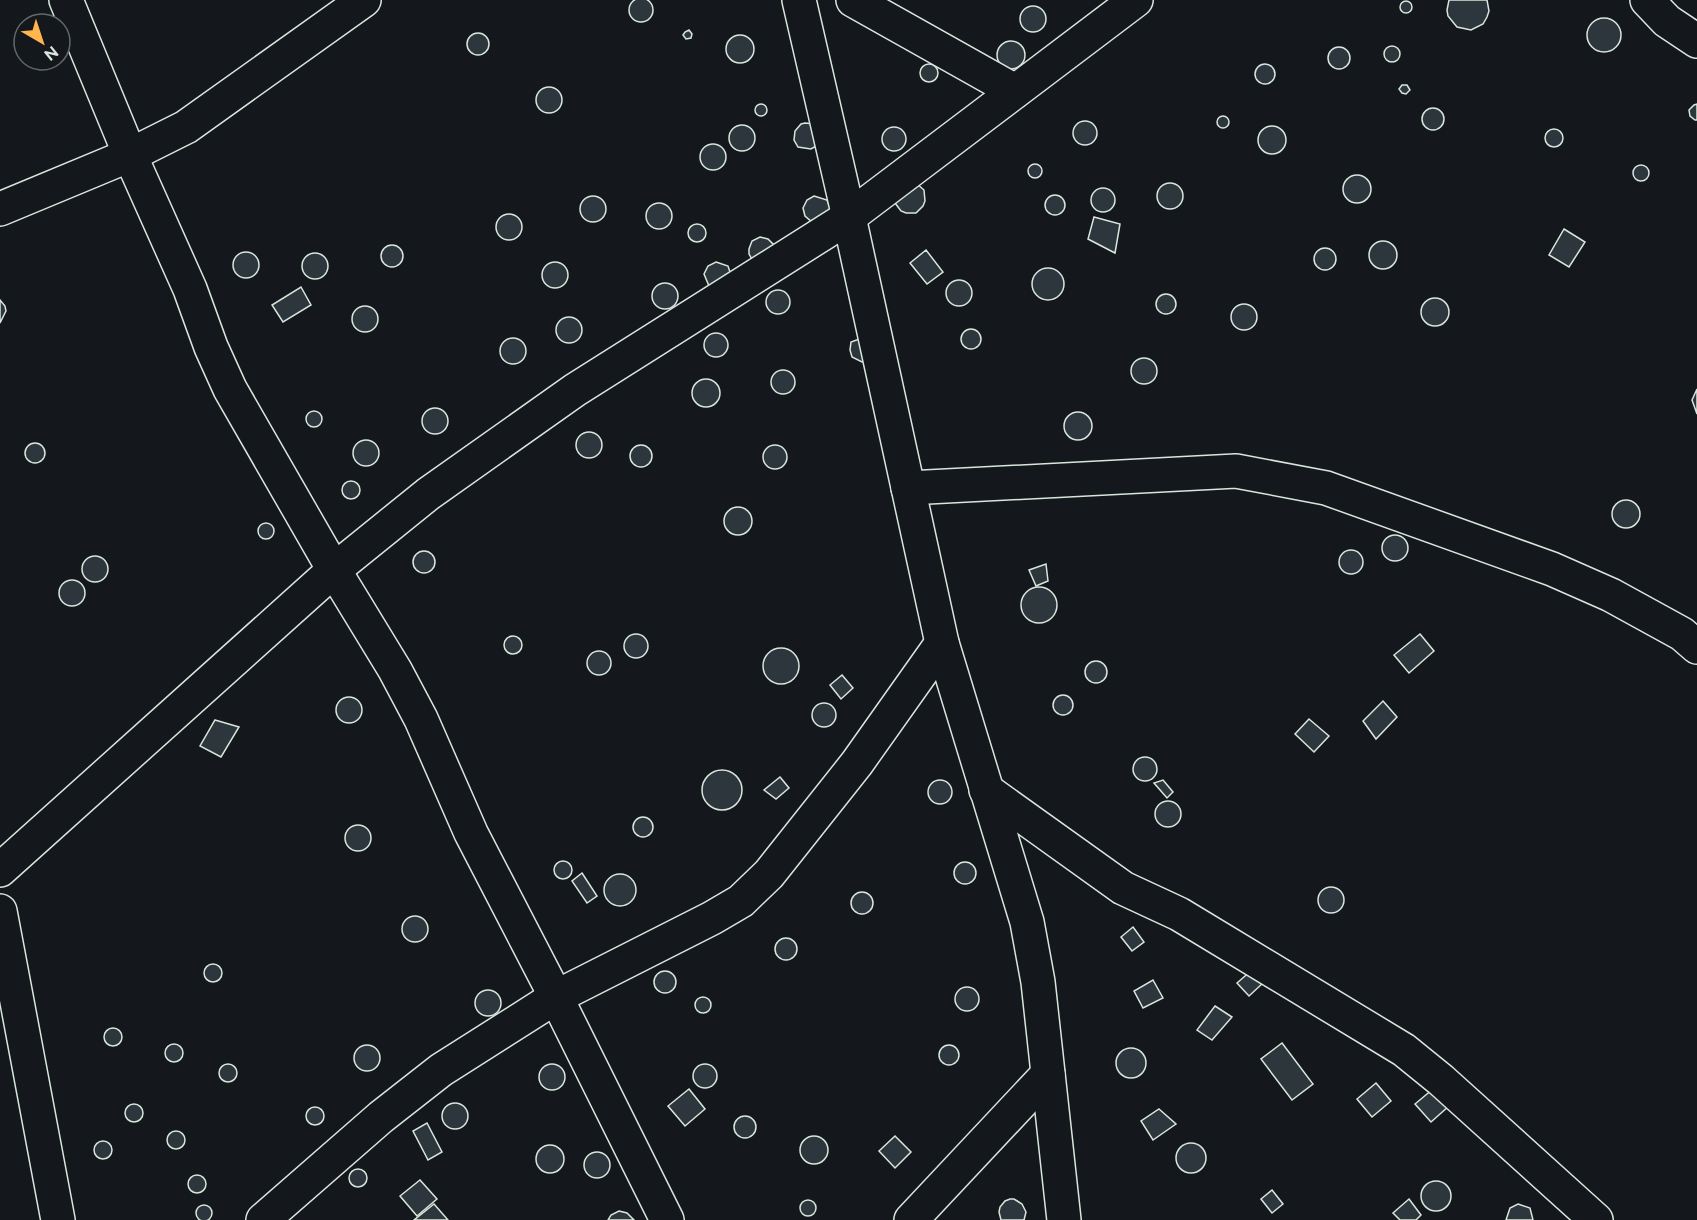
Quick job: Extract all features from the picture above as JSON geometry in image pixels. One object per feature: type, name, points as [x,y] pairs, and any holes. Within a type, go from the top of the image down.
[{"type":"street","points":[[66,0],[130,155],[190,289],[211,347],[230,389],[416,709],[471,833],[667,1220]]},
{"type":"street","points":[[0,209],[130,155],[186,127],[364,0]]},
{"type":"street","points":[[799,0],[849,216],[942,643],[1027,922],[1038,982],[1064,1220]]},
{"type":"street","points":[[854,0],[1015,91]]},
{"type":"street","points":[[0,870],[334,570],[428,494],[556,403],[849,216],[1136,0]]},
{"type":"street","points":[[1647,0],[1667,21],[1697,41]]},
{"type":"street","points":[[908,488],[1236,471],[1326,488],[1552,569],[1611,595],[1682,634],[1697,647]]},
{"type":"street","points":[[263,1220],[381,1118],[441,1070],[556,997],[741,901],[769,874],[857,763],[942,643]]},
{"type":"street","points":[[987,790],[1123,888],[1179,914],[1404,1050],[1441,1080],[1596,1220]]},
{"type":"street","points":[[0,911],[58,1220]]},
{"type":"street","points":[[911,1220],[1048,1074]]},
{"type":"building","points":[[641,-2],[646,-1],[652,5],[652,15],[646,21],[641,22],[636,21],[630,15],[629,10],[630,5],[636,-1]]},
{"type":"building","points":[[1449,0],[1487,0],[1489,11],[1487,17],[1483,24],[1471,30],[1457,27],[1448,16]]},
{"type":"building","points":[[1408,1],[1411,2],[1411,12],[1404,13],[1401,12],[1400,5],[1401,2]]},
{"type":"building","points":[[1033,6],[1043,9],[1046,19],[1043,29],[1033,32],[1023,29],[1020,19],[1023,9]]},
{"type":"building","points":[[1604,18],[1616,23],[1621,35],[1616,47],[1604,52],[1592,47],[1587,35],[1592,23]]},
{"type":"building","points":[[689,30],[692,34],[691,38],[686,39],[683,35]]},
{"type":"building","points":[[478,33],[486,36],[489,44],[486,52],[478,55],[470,52],[467,44],[470,36]]},
{"type":"building","points":[[740,35],[750,39],[754,49],[750,59],[740,63],[730,59],[726,49],[730,39]]},
{"type":"building","points":[[1011,41],[1021,45],[1025,55],[1021,65],[1011,69],[1001,65],[997,55],[1001,45]]},
{"type":"building","points":[[1392,46],[1398,48],[1400,54],[1398,60],[1392,62],[1386,60],[1384,54],[1386,48]]},
{"type":"building","points":[[1335,47],[1343,47],[1350,54],[1350,62],[1343,69],[1335,69],[1328,62],[1328,54]]},
{"type":"building","points":[[925,64],[933,64],[938,69],[936,80],[925,82],[920,77],[920,69]]},
{"type":"building","points":[[1265,64],[1272,67],[1275,74],[1272,81],[1265,84],[1258,81],[1255,74],[1258,67]]},
{"type":"building","points":[[1402,85],[1407,85],[1410,90],[1406,94],[1399,89]]},
{"type":"building","points":[[549,87],[558,91],[562,100],[558,109],[549,113],[540,109],[536,100],[540,91]]},
{"type":"building","points":[[763,104],[767,110],[763,116],[759,116],[755,108]]},
{"type":"building","points":[[1697,104],[1697,120],[1695,120],[1690,116],[1689,110]]},
{"type":"building","points":[[1433,108],[1441,111],[1444,119],[1441,127],[1433,130],[1425,127],[1422,119],[1425,111]]},
{"type":"building","points":[[1225,116],[1229,122],[1225,128],[1221,128],[1217,120]]},
{"type":"building","points":[[1085,121],[1094,124],[1097,133],[1094,142],[1085,145],[1076,142],[1073,133],[1076,124]]},
{"type":"building","points":[[805,123],[814,124],[818,145],[811,149],[798,147],[794,140],[795,131]]},
{"type":"building","points":[[742,125],[752,128],[755,138],[752,148],[742,151],[732,148],[729,138],[732,128]]},
{"type":"building","points":[[1272,126],[1282,130],[1286,140],[1282,150],[1272,154],[1262,150],[1258,140],[1262,130]]},
{"type":"building","points":[[894,127],[903,130],[906,139],[903,148],[894,151],[885,148],[882,139],[885,130]]},
{"type":"building","points":[[1554,129],[1560,132],[1563,138],[1560,144],[1554,147],[1548,144],[1545,138],[1548,132]]},
{"type":"building","points":[[713,144],[723,147],[726,157],[723,167],[713,170],[703,167],[700,157],[703,147]]},
{"type":"building","points":[[1035,164],[1040,166],[1042,171],[1040,176],[1035,178],[1030,176],[1028,171],[1030,166]]},
{"type":"building","points":[[1641,165],[1647,167],[1649,173],[1647,179],[1641,181],[1635,179],[1633,173],[1635,167]]},
{"type":"building","points":[[1357,175],[1367,179],[1371,189],[1367,199],[1357,203],[1347,199],[1343,189],[1347,179]]},
{"type":"building","points":[[916,183],[924,190],[923,206],[916,213],[901,211],[895,203]]},
{"type":"building","points":[[1170,183],[1179,187],[1183,196],[1179,205],[1170,209],[1161,205],[1157,196],[1161,187]]},
{"type":"building","points":[[1103,188],[1112,191],[1115,200],[1112,209],[1103,212],[1094,209],[1091,200],[1094,191]]},
{"type":"building","points":[[1055,195],[1062,198],[1065,205],[1062,212],[1055,215],[1048,212],[1045,205],[1048,198]]},
{"type":"building","points":[[593,196],[602,200],[606,209],[602,218],[593,222],[584,218],[580,209],[584,200]]},
{"type":"building","points":[[814,196],[827,200],[830,213],[812,222],[805,216],[803,208],[807,200]]},
{"type":"building","points":[[659,203],[669,206],[672,216],[669,226],[659,229],[649,226],[646,216],[649,206]]},
{"type":"building","points":[[509,214],[518,218],[522,227],[518,236],[509,240],[500,236],[496,227],[500,218]]},
{"type":"building","points":[[1094,217],[1120,224],[1115,253],[1088,239]]},
{"type":"building","points":[[697,224],[703,227],[706,233],[703,239],[697,242],[691,239],[688,233],[691,227]]},
{"type":"building","points":[[1564,229],[1585,242],[1569,267],[1549,255]]},
{"type":"building","points":[[760,237],[768,239],[774,245],[753,261],[749,249],[752,241]]},
{"type":"building","points":[[1383,241],[1393,245],[1397,255],[1393,265],[1383,269],[1373,265],[1369,255],[1373,245]]},
{"type":"building","points":[[392,245],[400,248],[403,256],[400,264],[392,267],[384,264],[381,256],[384,248]]},
{"type":"building","points":[[1325,248],[1333,251],[1336,259],[1333,267],[1325,270],[1317,267],[1314,259],[1317,251]]},
{"type":"building","points":[[926,250],[943,272],[927,284],[910,263]]},
{"type":"building","points":[[246,252],[256,255],[259,265],[256,275],[246,278],[236,275],[233,265],[236,255]]},
{"type":"building","points":[[315,253],[325,256],[328,266],[325,276],[315,279],[305,276],[302,266],[305,256]]},
{"type":"building","points":[[555,262],[565,265],[568,275],[565,285],[555,288],[545,285],[542,275],[545,265]]},
{"type":"building","points":[[716,262],[728,266],[731,275],[709,286],[704,274],[708,266]]},
{"type":"building","points":[[1048,268],[1059,273],[1064,284],[1059,295],[1048,300],[1037,295],[1032,284],[1037,273]]},
{"type":"building","points":[[959,280],[968,284],[972,293],[968,302],[959,306],[950,302],[946,293],[950,284]]},
{"type":"building","points":[[665,283],[674,287],[678,296],[674,305],[665,309],[656,305],[652,296],[656,287]]},
{"type":"building","points":[[301,287],[311,305],[283,322],[272,305]]},
{"type":"building","points":[[778,290],[783,291],[789,297],[789,307],[783,313],[778,314],[773,313],[767,307],[766,302],[767,297],[773,291]]},
{"type":"building","points":[[1166,294],[1173,297],[1176,304],[1173,311],[1166,314],[1159,311],[1156,304],[1159,297]]},
{"type":"building","points":[[1435,298],[1445,302],[1449,312],[1445,322],[1435,326],[1425,322],[1421,312],[1425,302]]},
{"type":"building","points":[[0,300],[6,311],[0,323]]},
{"type":"building","points":[[1244,304],[1253,308],[1257,317],[1253,326],[1244,330],[1235,326],[1231,317],[1235,308]]},
{"type":"building","points":[[365,306],[375,309],[378,319],[375,329],[365,332],[355,329],[352,319],[355,309]]},
{"type":"building","points":[[569,317],[579,320],[582,330],[579,340],[569,343],[559,340],[556,330],[559,320]]},
{"type":"building","points":[[971,329],[978,332],[981,339],[978,346],[971,349],[964,346],[961,339],[964,332]]},
{"type":"building","points":[[716,333],[721,334],[727,340],[727,350],[721,356],[716,357],[711,356],[705,350],[704,345],[705,340],[711,334]]},
{"type":"building","points":[[513,338],[522,342],[526,351],[522,360],[513,364],[504,360],[500,351],[504,342]]},
{"type":"building","points":[[862,338],[866,361],[862,362],[852,357],[850,350],[851,342]]},
{"type":"building","points":[[1144,358],[1153,362],[1157,371],[1153,380],[1144,384],[1135,380],[1131,371],[1135,362]]},
{"type":"building","points":[[783,370],[792,373],[795,382],[792,391],[783,394],[774,391],[771,382],[774,373]]},
{"type":"building","points":[[706,379],[716,383],[720,393],[716,403],[706,407],[696,403],[692,393],[696,383]]},
{"type":"building","points":[[1697,389],[1697,414],[1692,400]]},
{"type":"building","points":[[435,408],[445,411],[448,421],[445,431],[435,434],[425,431],[422,421],[425,411]]},
{"type":"building","points":[[311,411],[317,411],[322,419],[320,425],[311,427],[306,422],[306,416]]},
{"type":"building","points":[[1078,412],[1088,416],[1092,426],[1088,436],[1078,440],[1068,436],[1064,426],[1068,416]]},
{"type":"building","points":[[589,432],[598,436],[602,445],[598,454],[589,458],[580,454],[576,445],[580,436]]},
{"type":"building","points":[[366,440],[376,443],[379,453],[376,463],[366,466],[356,463],[353,453],[356,443]]},
{"type":"building","points":[[35,443],[42,446],[45,453],[42,460],[35,463],[28,460],[25,453],[28,446]]},
{"type":"building","points":[[641,445],[649,448],[652,456],[649,464],[641,467],[633,464],[630,456],[633,448]]},
{"type":"building","points":[[775,445],[780,446],[786,452],[786,462],[780,468],[775,469],[770,468],[764,462],[763,457],[764,452],[770,446]]},
{"type":"building","points":[[351,481],[357,484],[360,490],[357,496],[351,499],[345,496],[342,490],[345,484]]},
{"type":"building","points":[[1626,500],[1636,504],[1640,514],[1636,524],[1626,528],[1616,524],[1612,514],[1616,504]]},
{"type":"building","points":[[738,507],[748,511],[752,521],[748,531],[738,535],[728,531],[724,521],[728,511]]},
{"type":"building","points":[[266,523],[272,525],[274,531],[272,537],[266,539],[260,537],[258,531],[260,525]]},
{"type":"building","points":[[1395,535],[1405,538],[1408,548],[1405,558],[1395,561],[1385,558],[1382,548],[1385,538]]},
{"type":"building","points":[[1351,550],[1359,554],[1363,562],[1359,570],[1351,574],[1343,570],[1339,562],[1343,554]]},
{"type":"building","points":[[424,551],[432,554],[435,562],[432,570],[424,573],[416,570],[413,562],[416,554]]},
{"type":"building","points":[[95,556],[105,559],[108,569],[105,579],[95,582],[85,579],[82,569],[85,559]]},
{"type":"building","points":[[1046,564],[1048,581],[1036,586],[1029,570]]},
{"type":"building","points":[[72,580],[82,583],[85,593],[82,603],[72,606],[62,603],[59,593],[62,583]]},
{"type":"building","points":[[1039,587],[1051,593],[1057,605],[1051,617],[1039,623],[1027,617],[1021,605],[1027,593]]},
{"type":"building","points":[[636,634],[644,638],[648,646],[644,654],[636,658],[628,654],[624,646],[628,638]]},
{"type":"building","points":[[1420,634],[1434,651],[1409,673],[1394,655]]},
{"type":"building","points":[[509,636],[517,636],[522,641],[520,652],[509,654],[504,649],[504,641]]},
{"type":"building","points":[[781,648],[794,653],[799,666],[794,679],[781,684],[768,679],[763,666],[768,653]]},
{"type":"building","points":[[599,651],[608,654],[611,663],[608,672],[599,675],[590,672],[587,663],[590,654]]},
{"type":"building","points":[[1092,661],[1100,661],[1107,668],[1107,676],[1100,683],[1092,683],[1085,676],[1085,668]]},
{"type":"building","points":[[842,675],[853,688],[841,699],[830,685]]},
{"type":"building","points":[[1063,695],[1070,698],[1073,705],[1070,712],[1063,715],[1056,712],[1053,705],[1056,698]]},
{"type":"building","points":[[349,697],[358,701],[362,710],[358,719],[349,723],[340,719],[336,710],[340,701]]},
{"type":"building","points":[[1383,701],[1397,717],[1376,739],[1363,721]]},
{"type":"building","points":[[824,703],[833,706],[836,715],[833,724],[824,727],[815,724],[812,715],[815,706]]},
{"type":"building","points":[[1309,719],[1329,736],[1314,752],[1295,734]]},
{"type":"building","points":[[215,720],[239,727],[221,757],[200,746]]},
{"type":"building","points":[[1145,757],[1154,760],[1157,769],[1154,778],[1145,781],[1136,778],[1133,769],[1136,760]]},
{"type":"building","points":[[722,770],[730,771],[736,776],[741,782],[741,798],[736,804],[730,809],[722,810],[714,809],[708,804],[703,798],[702,790],[703,782],[708,776],[714,771]]},
{"type":"building","points":[[780,777],[789,788],[776,799],[764,790]]},
{"type":"building","points":[[940,780],[945,781],[951,787],[951,797],[945,803],[940,804],[935,803],[929,797],[928,792],[929,787],[935,781]]},
{"type":"building","points":[[1163,780],[1173,792],[1167,798],[1154,783]]},
{"type":"building","points":[[1168,801],[1177,805],[1181,814],[1177,823],[1168,827],[1159,823],[1155,814],[1159,805]]},
{"type":"building","points":[[643,817],[650,820],[653,827],[650,834],[643,837],[636,834],[633,827],[636,820]]},
{"type":"building","points":[[358,825],[368,828],[371,838],[368,848],[358,851],[348,848],[345,838],[348,828]]},
{"type":"building","points":[[563,861],[570,863],[572,870],[570,877],[563,879],[556,877],[554,870],[556,863]]},
{"type":"building","points":[[965,862],[973,865],[976,873],[973,881],[965,884],[957,881],[954,873],[957,865]]},
{"type":"building","points":[[582,873],[597,896],[587,903],[572,881]]},
{"type":"building","points":[[620,874],[631,879],[636,890],[631,901],[620,906],[609,901],[604,890],[609,879]]},
{"type":"building","points":[[1331,887],[1340,891],[1344,900],[1340,909],[1331,913],[1322,909],[1318,900],[1322,891]]},
{"type":"building","points":[[862,892],[870,895],[873,903],[870,911],[862,914],[854,911],[851,903],[854,895]]},
{"type":"building","points":[[415,916],[425,919],[428,929],[425,939],[415,942],[405,939],[402,929],[405,919]]},
{"type":"building","points":[[1133,927],[1144,942],[1132,951],[1121,937]]},
{"type":"building","points":[[786,938],[794,941],[797,949],[794,957],[786,960],[778,957],[775,949],[778,941]]},
{"type":"building","points":[[213,964],[219,967],[222,973],[219,979],[213,982],[207,979],[204,973],[207,967]]},
{"type":"building","points":[[1252,970],[1263,983],[1249,996],[1237,983]]},
{"type":"building","points":[[665,971],[673,974],[676,982],[673,990],[665,993],[657,990],[654,982],[657,974]]},
{"type":"building","points":[[1153,980],[1163,998],[1143,1008],[1134,991]]},
{"type":"building","points":[[967,987],[975,991],[979,999],[975,1007],[967,1011],[959,1007],[955,999],[959,991]]},
{"type":"building","points":[[488,990],[498,993],[501,1003],[498,1013],[488,1016],[478,1013],[475,1003],[478,993]]},
{"type":"building","points":[[700,997],[706,997],[711,1005],[709,1011],[700,1013],[695,1008],[695,1002]]},
{"type":"building","points":[[1215,1006],[1232,1017],[1212,1040],[1197,1030]]},
{"type":"building","points":[[113,1028],[119,1031],[122,1037],[119,1043],[113,1046],[107,1043],[104,1037],[107,1031]]},
{"type":"building","points":[[1282,1043],[1313,1084],[1292,1100],[1261,1059]]},
{"type":"building","points":[[174,1044],[180,1047],[183,1053],[180,1059],[174,1062],[168,1059],[165,1053],[168,1047]]},
{"type":"building","points":[[367,1045],[377,1048],[380,1058],[377,1068],[367,1071],[357,1068],[354,1058],[357,1048]]},
{"type":"building","points":[[949,1045],[956,1048],[959,1055],[956,1062],[949,1065],[942,1062],[939,1055],[942,1048]]},
{"type":"building","points":[[1131,1048],[1137,1049],[1145,1057],[1145,1069],[1137,1077],[1131,1078],[1125,1077],[1117,1069],[1116,1063],[1117,1057],[1125,1049]]},
{"type":"building","points":[[228,1064],[234,1067],[237,1073],[234,1079],[228,1082],[222,1079],[219,1073],[222,1067]]},
{"type":"building","points":[[552,1064],[562,1067],[565,1077],[562,1087],[552,1090],[542,1087],[539,1077],[542,1067]]},
{"type":"building","points":[[705,1064],[713,1068],[717,1076],[713,1084],[705,1088],[697,1084],[693,1076],[697,1068]]},
{"type":"building","points":[[1376,1083],[1391,1101],[1372,1117],[1357,1099]]},
{"type":"building","points":[[689,1089],[705,1109],[685,1126],[668,1106]]},
{"type":"building","points":[[1433,1089],[1449,1106],[1431,1122],[1415,1104]]},
{"type":"building","points":[[455,1103],[465,1106],[468,1116],[465,1126],[455,1129],[445,1126],[442,1116],[445,1106]]},
{"type":"building","points":[[134,1104],[140,1107],[143,1113],[140,1119],[134,1122],[128,1119],[125,1113],[128,1107]]},
{"type":"building","points":[[315,1107],[321,1110],[324,1116],[321,1122],[315,1125],[309,1122],[306,1116],[309,1110]]},
{"type":"building","points":[[1159,1109],[1176,1124],[1153,1140],[1141,1121]]},
{"type":"building","points":[[745,1116],[753,1119],[756,1127],[753,1135],[745,1138],[737,1135],[734,1127],[737,1119]]},
{"type":"building","points":[[427,1123],[442,1152],[428,1160],[413,1131]]},
{"type":"building","points":[[176,1131],[182,1134],[185,1140],[182,1146],[176,1149],[170,1146],[167,1140],[170,1134]]},
{"type":"building","points":[[814,1136],[824,1140],[828,1150],[824,1160],[814,1164],[804,1160],[800,1150],[804,1140]]},
{"type":"building","points":[[895,1136],[911,1152],[895,1168],[879,1151]]},
{"type":"building","points":[[103,1141],[109,1144],[112,1150],[109,1156],[103,1159],[97,1156],[94,1150],[97,1144]]},
{"type":"building","points":[[1191,1143],[1202,1147],[1206,1158],[1202,1169],[1191,1173],[1180,1169],[1176,1158],[1180,1147]]},
{"type":"building","points":[[550,1145],[560,1149],[564,1159],[560,1169],[550,1173],[540,1169],[536,1159],[540,1149]]},
{"type":"building","points":[[597,1152],[607,1155],[610,1165],[607,1175],[597,1178],[587,1175],[584,1165],[587,1155]]},
{"type":"building","points":[[358,1169],[364,1172],[367,1178],[364,1184],[358,1187],[352,1184],[349,1178],[352,1172]]},
{"type":"building","points":[[197,1175],[203,1178],[206,1184],[203,1190],[197,1193],[191,1190],[188,1184],[191,1178]]},
{"type":"building","points":[[420,1180],[437,1199],[417,1216],[400,1196]]},
{"type":"building","points":[[1436,1181],[1447,1185],[1451,1196],[1447,1207],[1436,1211],[1425,1207],[1421,1196],[1425,1185]]},
{"type":"building","points":[[1272,1190],[1283,1204],[1272,1213],[1261,1199]]},
{"type":"building","points":[[1010,1199],[1022,1204],[1026,1212],[1024,1220],[1001,1220],[1000,1207]]},
{"type":"building","points":[[1409,1199],[1421,1215],[1416,1220],[1400,1220],[1393,1213]]},
{"type":"building","points":[[805,1200],[811,1200],[816,1208],[814,1214],[805,1216],[800,1211],[800,1205]]},
{"type":"building","points":[[434,1204],[448,1220],[414,1220]]},
{"type":"building","points":[[1518,1204],[1530,1208],[1533,1220],[1506,1220],[1510,1208]]},
{"type":"building","points":[[201,1205],[207,1205],[212,1213],[210,1219],[201,1221],[196,1216],[196,1210]]},
{"type":"building","points":[[619,1211],[627,1213],[634,1220],[608,1220],[611,1215]]}]
